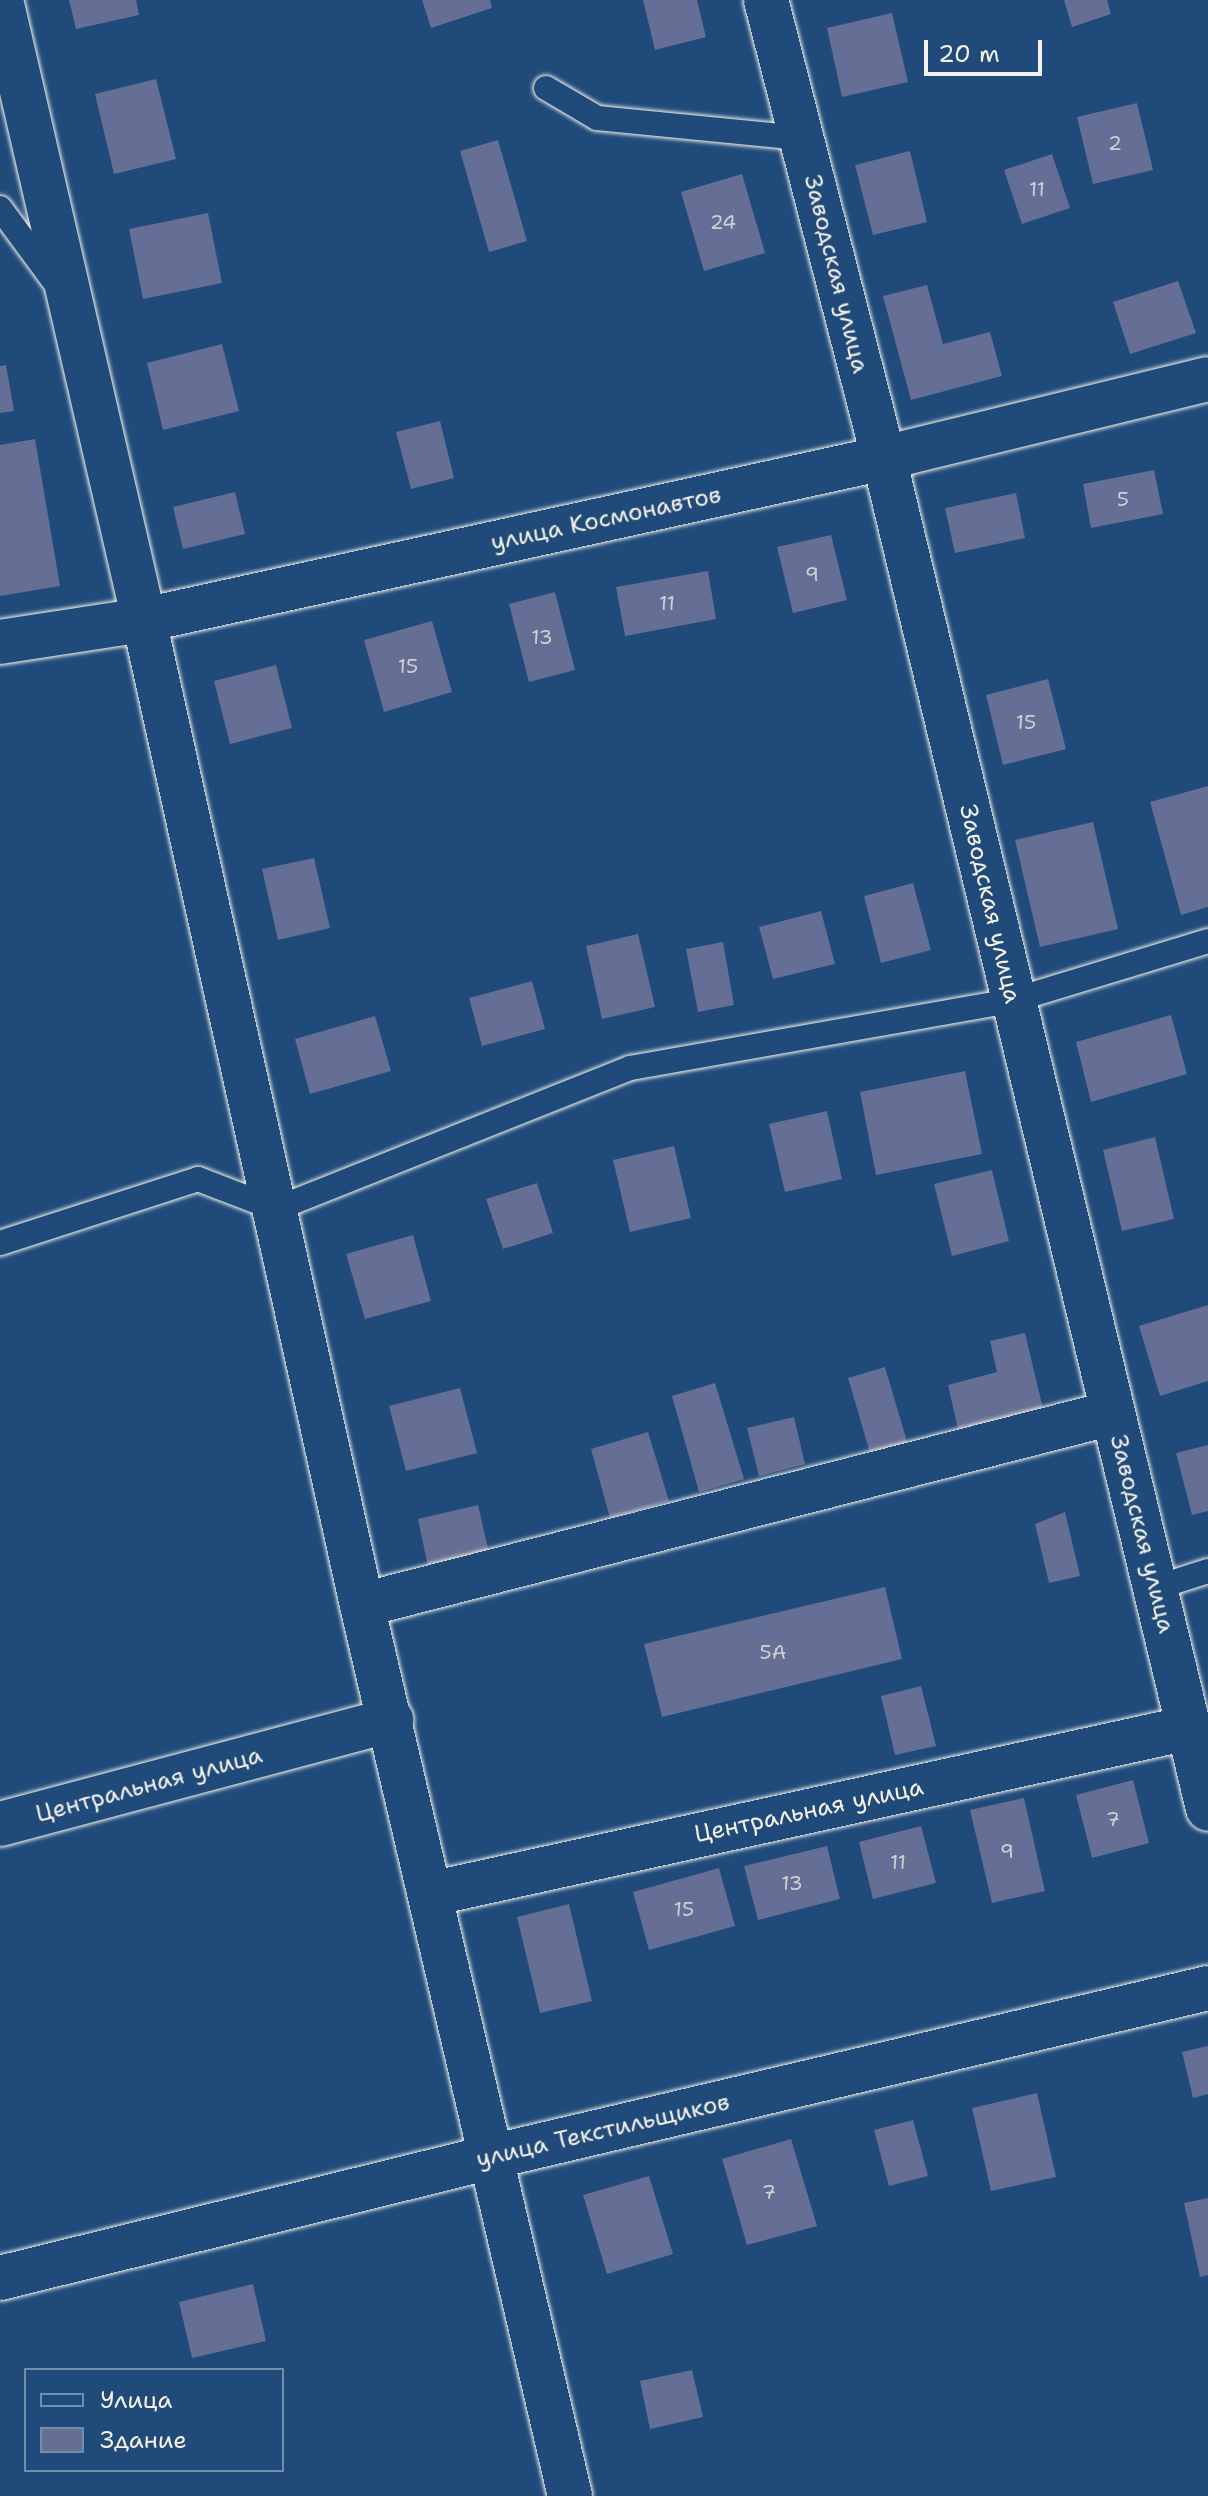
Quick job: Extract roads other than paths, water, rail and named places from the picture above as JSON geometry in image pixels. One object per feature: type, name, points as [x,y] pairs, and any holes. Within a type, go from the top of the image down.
[{"type":"street","points":[[1,0],[144,620],[362,1605],[570,2496]]},
{"type":"street","name":"Заводская улица","points":[[766,0],[884,458],[1208,1809]]},
{"type":"street","name":"улица Космонавтов","points":[[0,642],[144,620],[884,458],[1208,379]]},
{"type":"street","points":[[362,1605],[1112,1413]]},
{"type":"street","name":"Центральная улица","points":[[0,1824],[391,1720]]},
{"type":"street","name":"Центральная улица","points":[[430,1894],[1188,1728]]},
{"type":"street","name":"улица Текстильщиков","points":[[0,2278],[491,2157],[1208,1988]]},
{"type":"lane","points":[[546,88],[597,118],[801,138]]},
{"type":"lane","points":[[0,208],[72,306]]},
{"type":"lane","points":[[0,1243],[198,1179],[276,1209],[630,1068],[1014,1000],[1208,941]]},
{"type":"lane","points":[[1155,1588],[1208,1571]]}]
